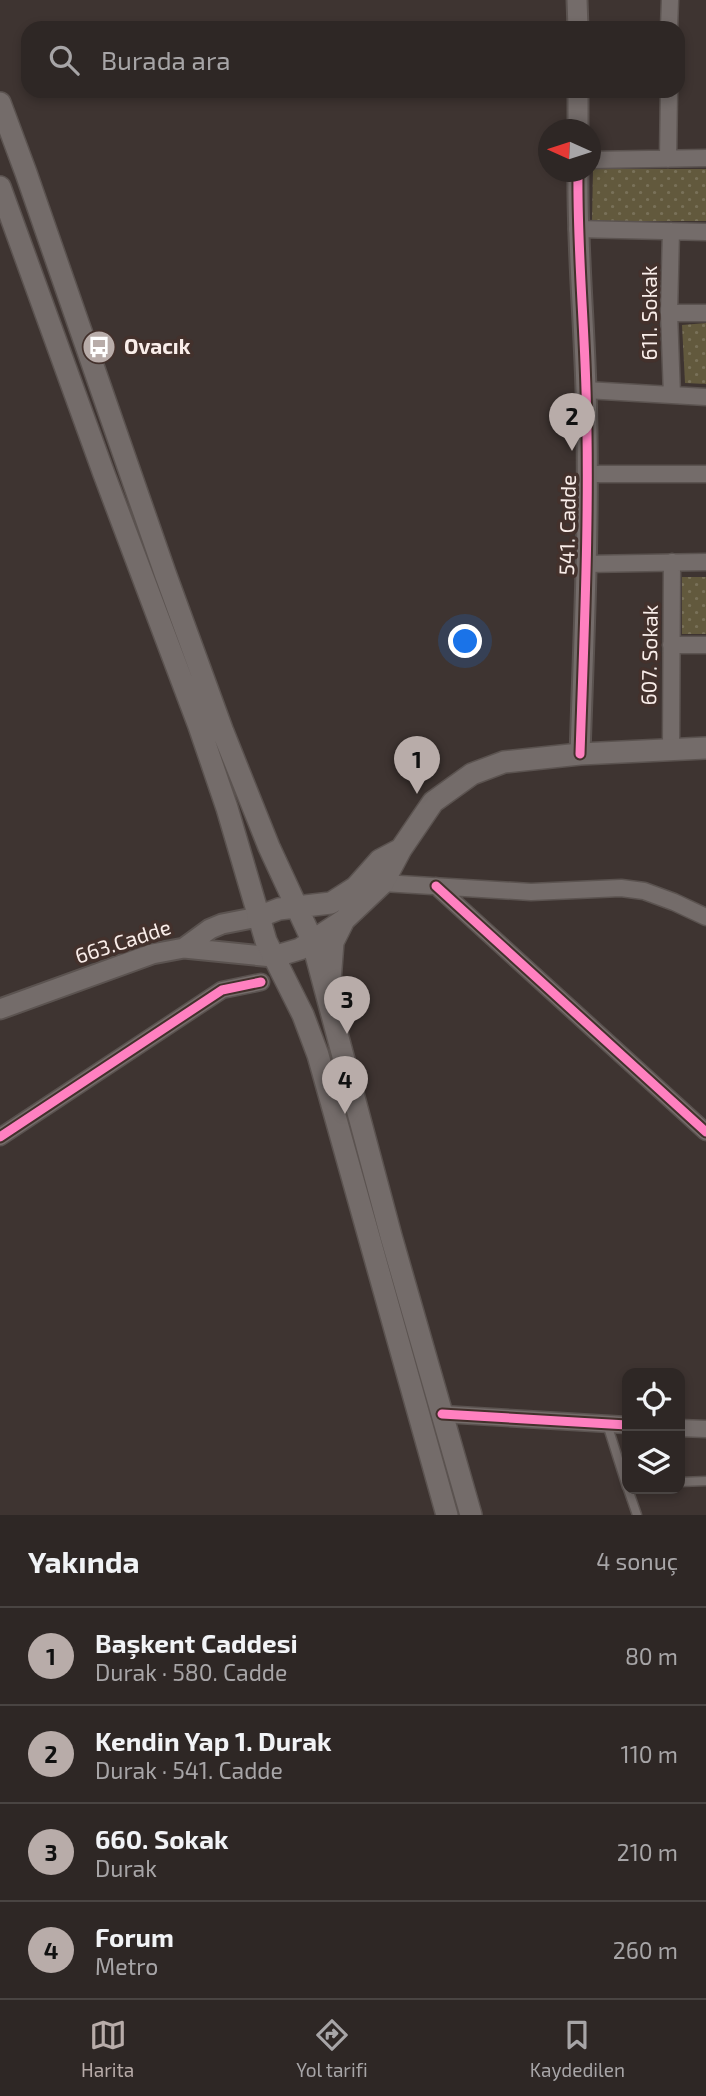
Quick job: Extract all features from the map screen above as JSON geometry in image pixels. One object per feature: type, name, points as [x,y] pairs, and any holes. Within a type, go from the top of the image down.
[{"type":"main road","points":[[0,103],[195,656],[269,848],[312,940],[471,1515]]},
{"type":"main road","points":[[0,187],[199,726],[227,808],[258,917],[273,957],[303,1015],[318,1055],[447,1515]]},
{"type":"main road","points":[[273,957],[293,952],[344,920],[383,883],[401,849],[433,802],[472,774],[504,762],[580,754],[706,748]]},
{"type":"main road","points":[[258,917],[279,909],[331,903],[344,897],[380,860],[401,849]]},
{"type":"main road","points":[[332,1013],[331,949],[344,920]]},
{"type":"street","points":[[578,0],[578,21]]},
{"type":"street","points":[[669,21],[670,0]]},
{"type":"street","points":[[578,98],[578,119]]},
{"type":"street","points":[[668,159],[669,98]]},
{"type":"street","points":[[601,160],[706,158]]},
{"type":"street","name":"541. Cadde","points":[[578,182],[577,229],[586,390],[587,474],[580,754]]},
{"type":"street","points":[[577,229],[706,232]]},
{"type":"street","name":"611. Sokak","points":[[671,231],[668,313],[672,395]]},
{"type":"street","points":[[668,313],[706,313]]},
{"type":"street","points":[[586,390],[706,397]]},
{"type":"street","points":[[587,474],[706,474]]},
{"type":"street","name":"607. Sokak","points":[[670,748],[673,562]]},
{"type":"street","points":[[586,564],[706,562]]},
{"type":"street","points":[[671,645],[706,645]]},
{"type":"street","points":[[383,883],[531,891],[621,888],[644,891],[706,917]]},
{"type":"street","points":[[436,886],[706,1132]]},
{"type":"street","name":"663.Cadde","points":[[0,1009],[152,954],[184,948],[210,929],[258,917]]},
{"type":"street","points":[[184,948],[273,957]]},
{"type":"street","points":[[0,1137],[222,990],[261,982]]},
{"type":"street","points":[[442,1414],[622,1425]]},
{"type":"street","points":[[685,1428],[706,1429]]},
{"type":"lane","points":[[607,1424],[622,1470]]},
{"type":"lane","points":[[685,1482],[706,1481]]},
{"type":"lane","points":[[629,1494],[636,1515]]},
{"type":"shaded area","points":[[601,169],[706,169],[706,221],[592,221],[593,182],[601,182]]},
{"type":"shaded area","points":[[706,323],[706,384],[685,383],[682,325]]},
{"type":"shaded area","points":[[682,577],[706,577],[706,634],[682,634]]},
{"type":"cycle path","points":[[578,182],[587,481],[580,754]]},
{"type":"cycle path","points":[[436,886],[706,1132]]},
{"type":"cycle path","points":[[0,1137],[222,990],[261,982]]},
{"type":"cycle path","points":[[442,1414],[622,1425]]},
{"type":"place","name":"Ovacık","points":[[99,347]]},
{"type":"place","name":"Kendin Yap 1. Durak","points":[[572,451]]},
{"type":"place","name":"Başkent Caddesi","points":[[417,794]]},
{"type":"place","name":"660. Sokak","points":[[347,1034]]},
{"type":"place","name":"Forum","points":[[345,1114]]}]
